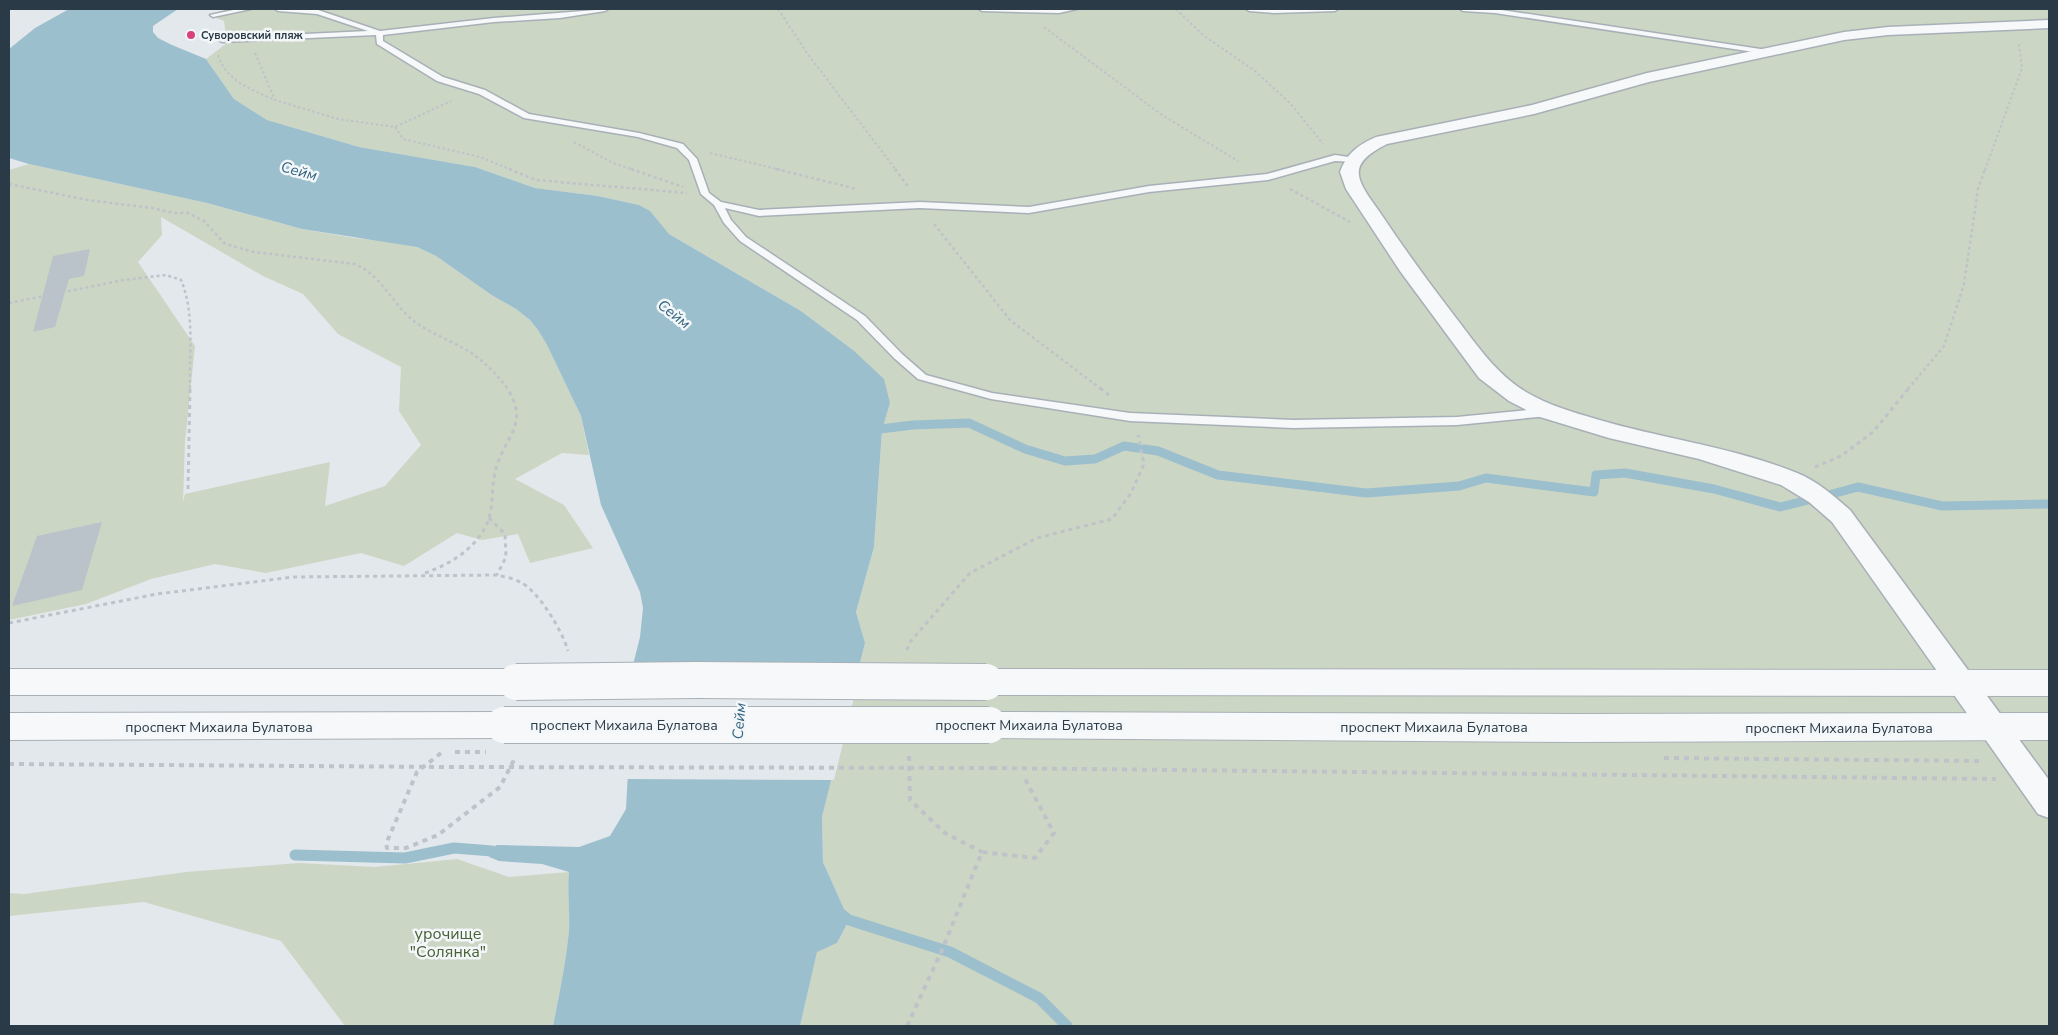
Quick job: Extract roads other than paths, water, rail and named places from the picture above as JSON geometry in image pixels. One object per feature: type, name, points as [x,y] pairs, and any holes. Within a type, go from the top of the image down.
[{"type":"street","points":[[2049,24],[1879,32],[1844,36],[1767,52],[1647,78],[1534,109],[1382,140],[1364,149],[1353,160],[1349,172],[1355,189],[1407,267],[1487,373],[1517,396],[1548,412],[1616,433],[1703,452],[1790,479],[1818,496],[1841,516],[2049,804]]},
{"type":"street","points":[[9,682],[696,680],[2049,683]]},
{"type":"street","name":"проспект Михаила Булатова","points":[[9,727],[511,739],[989,725],[1565,728],[2049,727]]},
{"type":"lane","points":[[213,15],[248,9]]},
{"type":"lane","points":[[278,9],[318,12],[379,33]]},
{"type":"lane","points":[[222,40],[379,33],[494,20],[560,16],[605,9]]},
{"type":"lane","points":[[982,9],[1059,11],[1074,9]]},
{"type":"lane","points":[[1249,9],[1274,11],[1335,9]]},
{"type":"lane","points":[[1463,9],[1495,11],[1767,52]]},
{"type":"lane","points":[[379,33],[380,42],[407,56],[422,69],[440,80],[482,92],[527,116],[639,136],[680,146],[694,159],[705,194],[718,204],[759,213],[920,205],[1029,210],[1149,190],[1268,178],[1335,158],[1353,160]]},
{"type":"lane","points":[[718,204],[726,221],[743,239],[861,318],[898,356],[922,377],[991,396],[1130,417],[1293,424],[1457,420],[1548,412]]},
{"type":"water","name":"Сейм","points":[[69,9],[178,9],[153,26],[153,32],[158,38],[206,59],[234,99],[267,120],[359,147],[475,167],[535,188],[598,196],[639,205],[650,211],[669,234],[801,311],[853,350],[884,379],[890,403],[882,430],[874,547],[856,612],[865,643],[822,817],[823,862],[849,920],[837,943],[817,952],[800,1026],[553,1026],[569,930],[569,872],[542,864],[499,861],[489,857],[496,845],[579,847],[610,836],[626,809],[634,661],[640,637],[643,608],[640,592],[601,505],[581,416],[547,345],[530,320],[436,256],[417,247],[302,229],[207,203],[9,158],[9,49],[35,28]]},
{"type":"waterway","points":[[872,430],[913,425],[969,423],[1025,449],[1065,461],[1095,459],[1124,446],[1138,448]]},
{"type":"waterway","points":[[1144,449],[1158,451],[1218,475],[1366,493],[1459,486],[1486,478],[1594,492],[1596,475],[1625,473],[1714,489],[1780,507],[1816,498]]},
{"type":"waterway","points":[[1821,497],[1858,487],[1942,506],[2049,504]]},
{"type":"waterway","points":[[295,855],[405,858],[454,848],[492,851]]},
{"type":"waterway","points":[[840,913],[849,920],[950,952],[1039,998],[1067,1026]]},
{"type":"place","name":"Суворовский пляж","points":[[191,35]]},
{"type":"park label","name":"урочище \"Солянка\"","points":[[448,943]]}]
